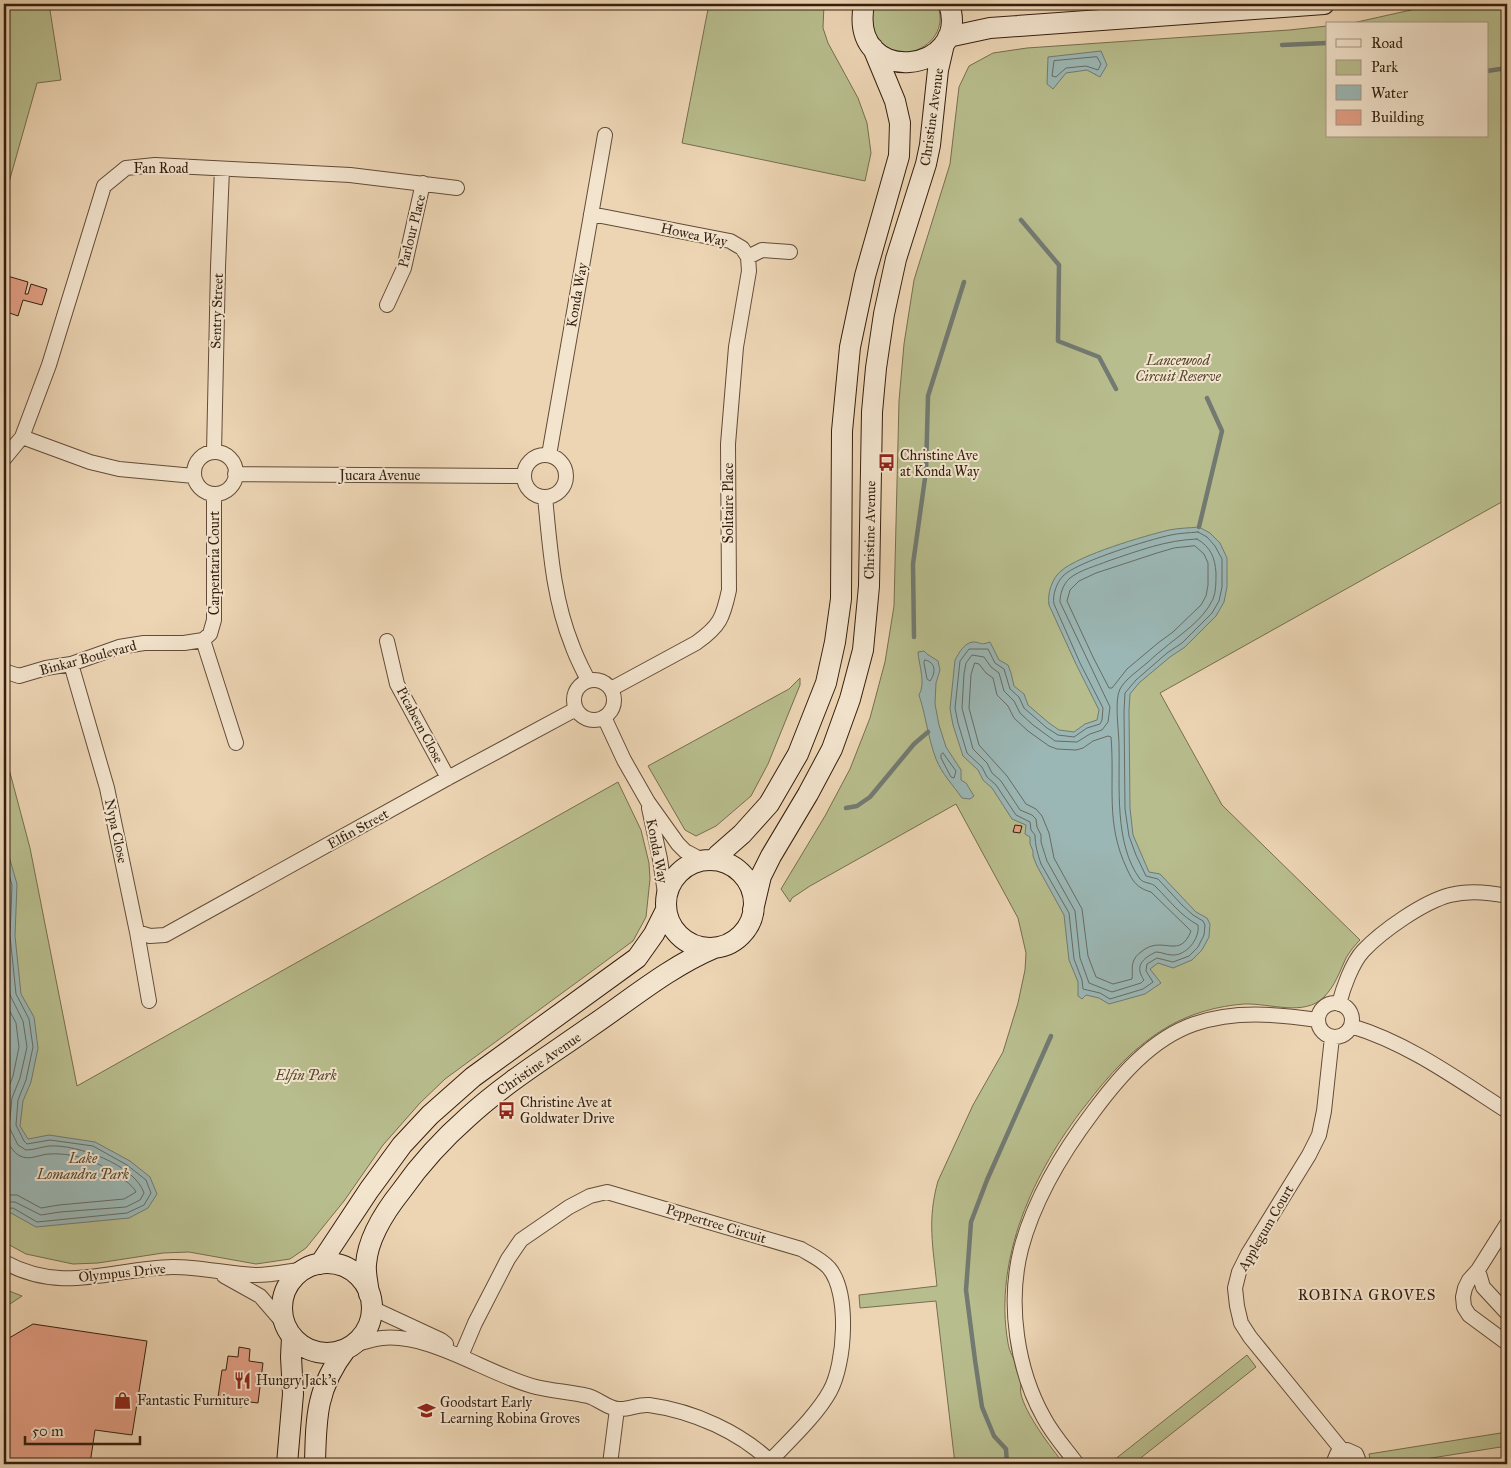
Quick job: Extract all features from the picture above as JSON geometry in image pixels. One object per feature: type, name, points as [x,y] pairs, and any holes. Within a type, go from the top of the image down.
[{"type":"main road","name":"Christine Avenue","points":[[709,860],[718,855],[742,834],[769,804],[798,754],[826,682],[835,642],[841,599],[842,431],[850,347],[865,276],[899,156],[900,123],[895,101],[873,48],[865,35],[862,20],[864,4]]},
{"type":"main road","name":"Christine Avenue","points":[[753,910],[761,876],[832,750],[863,650],[869,586],[872,412],[876,368],[884,314],[896,259],[926,164],[933,125],[937,78],[952,24],[949,4]]},
{"type":"main road","points":[[873,48],[884,57],[896,62],[910,63],[923,60],[934,54],[946,40],[990,28],[1324,4]]},
{"type":"main road","points":[[709,860],[728,864],[740,872],[748,883],[753,896],[753,910],[744,931],[734,941],[714,948],[701,948],[688,943],[678,934],[670,923],[666,905],[670,886],[678,874],[690,865],[709,860]]},
{"type":"main road","name":"Christine Avenue","points":[[313,1266],[414,1131],[452,1094],[473,1077],[637,958],[654,934],[666,905]]},
{"type":"main road","name":"Christine Avenue","points":[[370,1301],[366,1265],[368,1252],[377,1228],[391,1203],[408,1181],[452,1131],[494,1095],[530,1069],[684,962],[714,948]]},
{"type":"main road","points":[[287,1464],[292,1394],[289,1332],[282,1313],[283,1300],[287,1288],[295,1277],[313,1266],[336,1264],[350,1270],[362,1280],[370,1301],[369,1322],[363,1335],[335,1363],[321,1392],[317,1417],[315,1464]]},
{"type":"main road","points":[[289,1332],[303,1347],[317,1352],[331,1353],[349,1347]]},
{"type":"street","name":"Konda Way","points":[[549,456],[604,135]]},
{"type":"street","name":"Fan Road","points":[[22,437],[48,365],[104,186],[126,168],[155,165],[350,175],[457,188]]},
{"type":"street","name":"Sentry Street","points":[[214,452],[222,169]]},
{"type":"street","name":"Parlour Place","points":[[387,305],[404,268],[423,183]]},
{"type":"street","name":"Howea Way","points":[[591,214],[730,241],[742,248],[748,257]]},
{"type":"street","points":[[748,257],[762,250],[790,252]]},
{"type":"street","name":"Solitaire Place","points":[[611,689],[696,643],[718,624],[725,607],[729,590],[728,444],[736,348],[749,271],[748,257]]},
{"type":"street","points":[[4,459],[22,437],[90,462],[119,469],[194,476]]},
{"type":"street","points":[[214,452],[227,456],[234,467],[235,474],[234,480],[226,490],[214,494],[203,491],[194,476],[194,469],[201,457],[214,452]]},
{"type":"street","points":[[543,455],[561,462],[565,468],[565,482],[558,493],[544,497],[538,496],[528,488],[524,476],[532,460],[543,455]]},
{"type":"street","name":"Jucara Avenue","points":[[235,474],[524,476]]},
{"type":"street","name":"Carpentaria Court","points":[[203,640],[210,634],[214,620],[214,494]]},
{"type":"street","points":[[544,497],[560,607],[571,644],[588,680]]},
{"type":"street","points":[[203,640],[236,743]]},
{"type":"street","name":"Binkar Boulevard","points":[[4,672],[20,676],[46,668],[71,664],[120,647],[144,643],[184,643],[203,640]]},
{"type":"street","name":"Picabeen Close","points":[[387,641],[397,684],[448,778]]},
{"type":"street","name":"Nypa Close","points":[[71,664],[107,788],[138,932],[149,1001]]},
{"type":"street","points":[[588,680],[601,680],[614,694],[613,708],[598,720],[585,718],[576,709],[574,704],[575,692],[578,687],[588,680]]},
{"type":"street","name":"Elfin Street","points":[[138,932],[150,936],[164,935],[576,709]]},
{"type":"street","name":"Konda Way","points":[[604,717],[624,760],[648,802],[678,844],[685,851],[709,860]]},
{"type":"street","name":"Konda Way","points":[[648,802],[660,859],[666,905]]},
{"type":"street","points":[[1339,1004],[1350,975],[1362,952],[1405,917],[1426,904],[1449,895],[1485,892],[1507,896]]},
{"type":"street","points":[[1330,1004],[1339,1004],[1349,1011],[1351,1026],[1342,1036],[1332,1037],[1322,1032],[1318,1020],[1319,1014],[1325,1007],[1330,1004]]},
{"type":"street","points":[[1077,1464],[1044,1419],[1032,1393],[1023,1369],[1016,1315],[1016,1280],[1021,1250],[1030,1221],[1064,1155],[1094,1110],[1128,1069],[1148,1051],[1193,1024],[1238,1014],[1267,1014],[1318,1020]]},
{"type":"street","points":[[1351,1026],[1415,1053],[1507,1111]]},
{"type":"street","name":"Applegum Court","points":[[1332,1037],[1324,1111],[1319,1135],[1248,1254],[1239,1272],[1235,1288],[1237,1306],[1242,1323],[1250,1337],[1342,1450],[1354,1452],[1360,1464]]},
{"type":"street","name":"Peppertree Circuit","points":[[461,1356],[475,1323],[508,1259],[521,1240],[548,1220],[590,1196],[607,1192],[801,1249],[819,1258],[830,1269],[838,1285],[842,1303],[842,1353],[837,1376],[830,1392],[771,1463]]},
{"type":"street","points":[[1507,1224],[1478,1270],[1469,1280],[1463,1297],[1464,1306],[1470,1315],[1507,1343]]},
{"type":"street","name":"Olympus Drive","points":[[4,1262],[42,1276],[74,1279],[166,1267],[191,1267],[257,1275],[313,1266]]},
{"type":"street","name":"Olympus Drive","points":[[212,1270],[243,1285],[260,1296],[289,1332]]},
{"type":"street","points":[[1478,1270],[1483,1287],[1507,1313]]},
{"type":"street","points":[[370,1301],[441,1340],[461,1356]]},
{"type":"street","points":[[349,1347],[383,1338],[417,1342],[461,1356],[516,1382],[538,1388],[586,1396],[617,1409],[646,1405],[682,1412],[712,1423],[744,1441],[771,1463]]},
{"type":"street","points":[[610,1464],[617,1409]]},
{"type":"street","points":[[1333,1464],[1336,1455],[1342,1450]]},
{"type":"green space","points":[[4,4],[49,4],[61,80],[37,83],[4,200]]},
{"type":"green space","points":[[709,4],[824,4],[823,28],[828,43],[858,98],[867,123],[871,153],[865,181],[682,143]]},
{"type":"green space","points":[[871,4],[937,4],[940,19],[937,31],[930,42],[919,49],[906,53],[894,52],[882,46],[873,35]]},
{"type":"green space","name":"Lancewood Circuit Reserve","points":[[1430,4],[1507,4],[1507,499],[1160,693],[1222,805],[1360,940],[1346,958],[1331,988],[1316,1003],[1297,1008],[1254,1004],[1234,1005],[1215,1008],[1187,1017],[1156,1034],[1133,1052],[1103,1083],[1085,1106],[1066,1131],[1049,1159],[1034,1187],[1022,1217],[1012,1248],[1005,1311],[1008,1343],[1021,1380],[1023,1402],[1046,1440],[1064,1464],[955,1464],[936,1301],[860,1308],[859,1295],[937,1286],[932,1221],[938,1181],[973,1105],[1003,1052],[1018,1003],[1025,970],[1026,953],[1018,918],[956,804],[810,886],[792,898],[790,902],[781,889],[825,816],[850,769],[870,718],[885,662],[894,606],[899,401],[904,344],[914,280],[950,164],[959,87],[969,66],[993,53],[1027,48],[1326,26],[1326,138],[1488,138],[1488,22],[1357,22]]},
{"type":"green space","points":[[800,678],[800,685],[768,764],[751,796],[716,826],[696,836],[685,830],[648,766],[789,689]]},
{"type":"green space","name":"Elfin Park","points":[[4,750],[30,848],[77,1086],[618,782],[641,830],[649,863],[650,879],[646,917],[633,941],[445,1079],[420,1103],[383,1145],[344,1201],[306,1248],[290,1259],[256,1264],[189,1252],[163,1253],[98,1263],[73,1264],[26,1254],[4,1242]]},
{"type":"green space","points":[[4,1289],[22,1296],[4,1308]]},
{"type":"green space","points":[[1247,1355],[1256,1367],[1133,1464],[1109,1464]]},
{"type":"green space","points":[[1507,1432],[1507,1446],[1394,1464],[1371,1464],[1369,1454]]},
{"type":"water","points":[[1101,51],[1107,65],[1100,77],[1087,70],[1066,73],[1053,89],[1047,84],[1048,57]]},
{"type":"water","points":[[1199,527],[1210,533],[1220,543],[1227,558],[1227,587],[1224,602],[1216,616],[1185,647],[1139,683],[1130,694],[1130,808],[1133,835],[1149,872],[1160,874],[1196,912],[1207,918],[1210,924],[1209,937],[1202,950],[1192,960],[1173,968],[1158,963],[1150,969],[1161,983],[1145,994],[1109,1004],[1099,998],[1086,995],[1082,999],[1078,996],[1078,982],[1069,960],[1064,915],[1037,866],[1030,844],[1030,837],[1025,834],[1026,825],[1012,819],[992,788],[983,780],[978,770],[963,756],[950,709],[955,660],[967,644],[990,642],[999,660],[1008,665],[1014,686],[1024,694],[1028,705],[1049,723],[1059,730],[1074,732],[1085,724],[1097,720],[1099,710],[1049,605],[1049,596],[1053,582],[1061,571],[1096,553],[1129,541],[1169,530]]},
{"type":"water","points":[[924,651],[938,661],[940,670],[936,683],[935,704],[939,725],[946,747],[961,770],[961,780],[966,783],[974,796],[970,799],[962,798],[941,770],[933,751],[919,695],[922,680],[918,652]]},
{"type":"water","points":[[4,839],[17,884],[15,936],[21,994],[34,1017],[38,1048],[31,1082],[23,1101],[20,1126],[28,1139],[49,1135],[95,1142],[130,1161],[150,1177],[157,1194],[148,1208],[129,1218],[36,1227],[11,1213],[4,1214]]},
{"type":"building","points":[[4,275],[28,282],[25,294],[28,294],[31,284],[47,289],[42,305],[23,300],[18,316],[4,311]]},
{"type":"building","points":[[1015,825],[1022,826],[1020,833],[1013,832]]},
{"type":"building","points":[[33,1324],[147,1341],[132,1435],[95,1430],[90,1464],[4,1464],[4,1341]]},
{"type":"building","points":[[239,1347],[250,1349],[249,1361],[263,1363],[258,1403],[242,1401],[242,1407],[217,1404],[222,1370],[226,1370],[228,1356],[238,1357]]},
{"type":"waterway","points":[[1282,45],[1326,43]]},
{"type":"waterway","points":[[1488,71],[1507,68]]},
{"type":"waterway","points":[[1021,220],[1059,265],[1058,341],[1099,357],[1116,389]]},
{"type":"waterway","points":[[914,637],[913,564],[926,471],[928,396],[964,282]]},
{"type":"waterway","points":[[1199,527],[1222,431],[1207,398]]},
{"type":"waterway","points":[[846,808],[857,806],[870,797],[914,744],[928,732]]},
{"type":"waterway","points":[[1007,1464],[1006,1449],[994,1436],[982,1407],[975,1360],[966,1290],[971,1222],[987,1180],[1051,1036]]},
{"type":"place","name":"Christine Ave at Konda Way","points":[[886,463]]},
{"type":"place","name":"Christine Ave at Goldwater Drive","points":[[506,1110]]},
{"type":"place","name":"Hungry Jack's","points":[[242,1380]]},
{"type":"place","name":"Fantastic Furniture","points":[[123,1400]]},
{"type":"place","name":"Goodstart Early Learning Robina Groves","points":[[426,1410]]},
{"type":"district","name":"ROBINA GROVES","points":[[1367,1295]]},
{"type":"park label","name":"Lake Lomandra Park","points":[[83,1166]]}]
